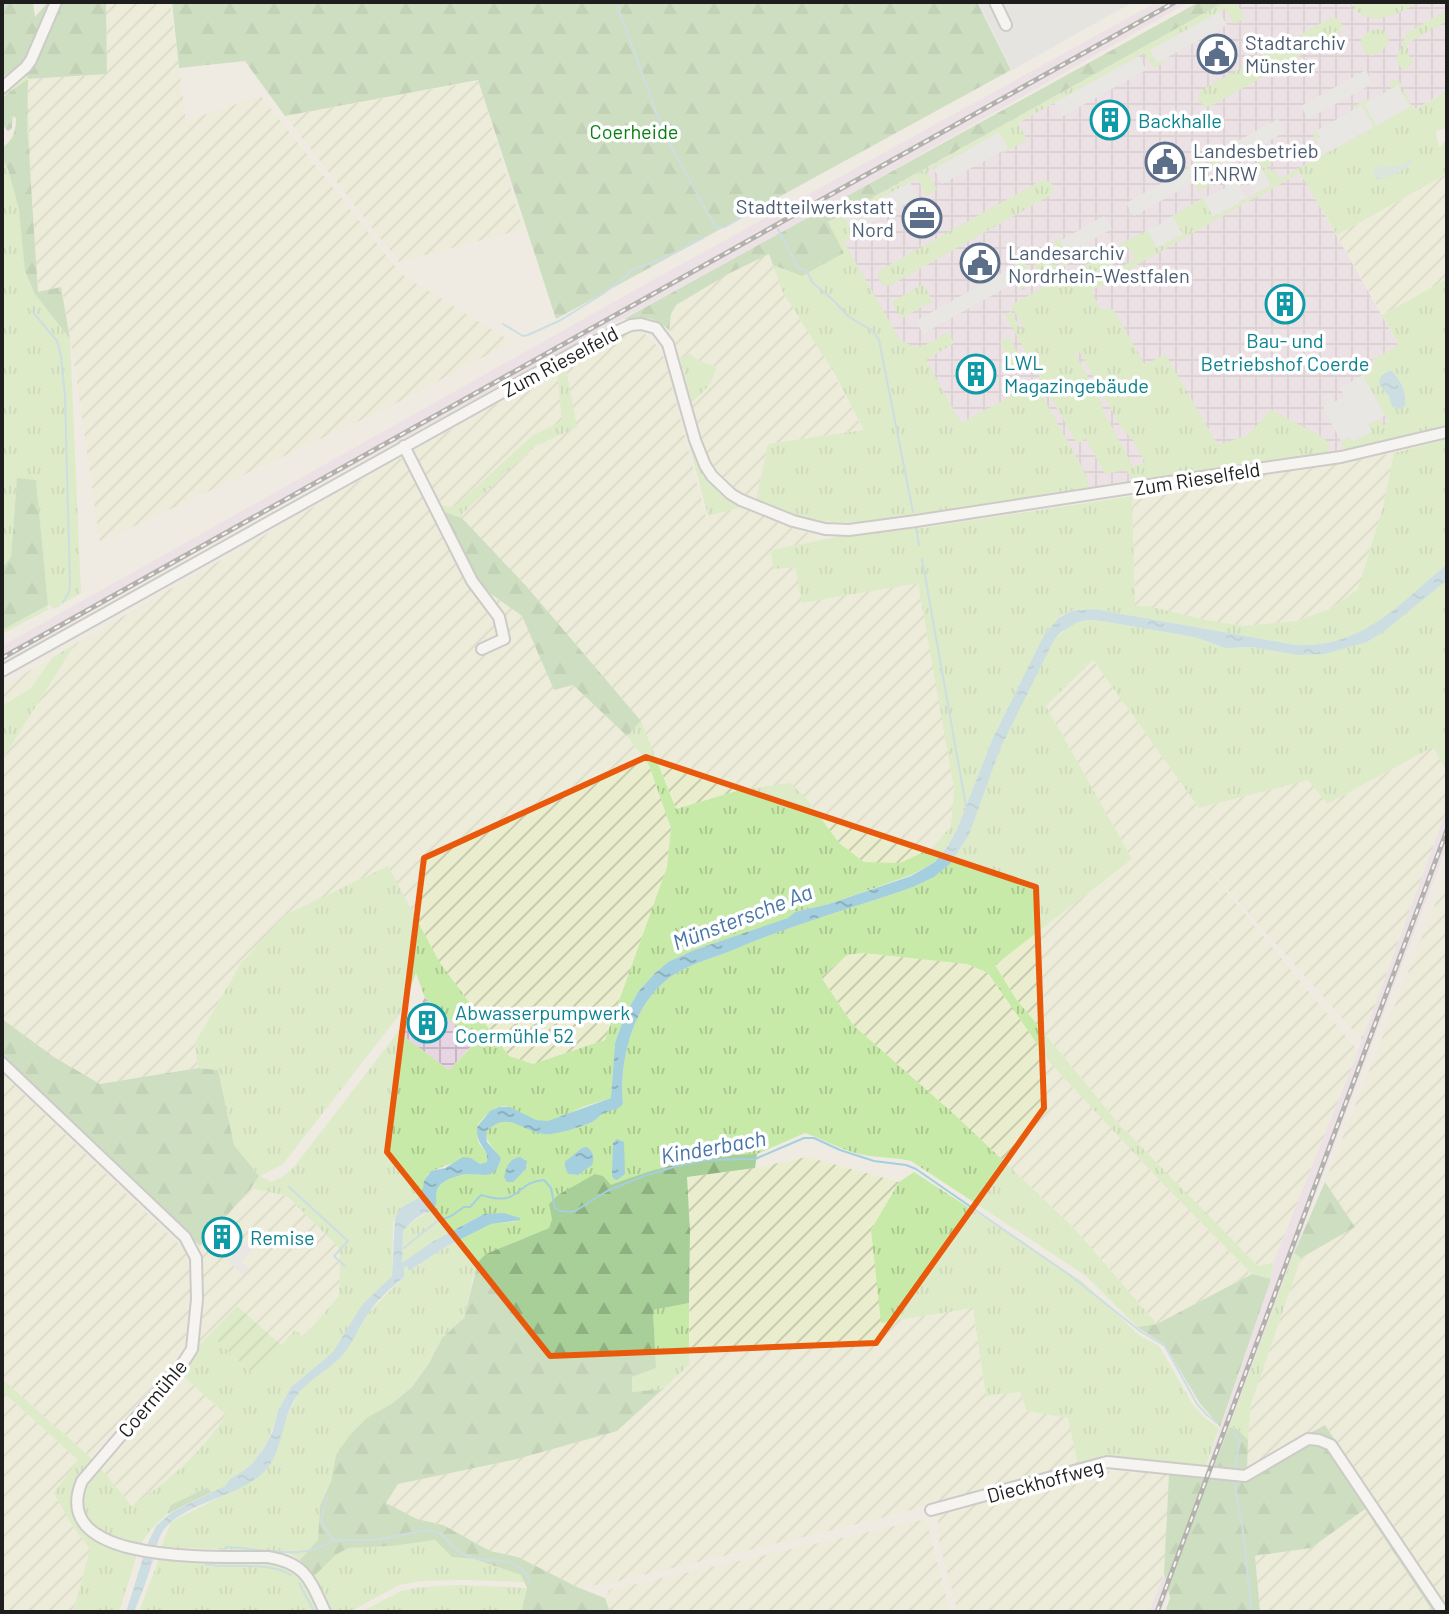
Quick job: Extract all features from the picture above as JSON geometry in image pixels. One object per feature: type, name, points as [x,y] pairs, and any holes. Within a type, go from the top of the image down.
[{"type":"street","points":[[2,88],[31,60],[56,2]]},
{"type":"street","points":[[995,2],[1006,25]]},
{"type":"street","name":"Zum Rieselfeld","points":[[2,671],[587,345],[624,328],[641,324],[656,328],[668,344],[695,440],[712,476],[741,500],[793,521],[825,529],[849,530],[903,523],[1341,457],[1447,432]]},
{"type":"street","points":[[404,446],[472,581],[499,617],[504,639],[482,649]]},
{"type":"street","name":"Coermühle","points":[[2,1063],[185,1237],[196,1258],[197,1299],[192,1349],[82,1481],[76,1494],[77,1508],[84,1522],[95,1534],[139,1551],[285,1560],[299,1567],[310,1581],[325,1612]]},
{"type":"street","name":"Dieckhoffweg","points":[[931,1510],[1107,1462],[1244,1476],[1308,1439],[1319,1440],[1331,1445],[1443,1612]]},
{"type":"highlighted area","points":[[646,757],[1036,887],[1044,1108],[876,1343],[550,1356],[387,1152],[424,858]]},
{"type":"shaded area","points":[[978,2],[1133,2],[1012,70]]},
{"type":"shaded area","points":[[1157,2],[1189,2],[826,208],[2,661],[2,646],[644,285]]},
{"type":"shaded area","points":[[1216,2],[1447,2],[1447,91],[1301,173],[1445,427],[1373,446],[984,504],[826,219]]},
{"type":"shaded area","points":[[1219,12],[1227,25],[1157,63],[1150,50]]},
{"type":"shaded area","points":[[1139,56],[1146,70],[1061,117],[1054,103]]},
{"type":"shaded area","points":[[1366,70],[1372,84],[1308,119],[1301,106]]},
{"type":"shaded area","points":[[1398,85],[1410,107],[1376,126],[1364,104]]},
{"type":"shaded area","points":[[1362,105],[1374,127],[1323,155],[1315,140],[1320,137],[1316,131]]},
{"type":"shaded area","points":[[1278,119],[1285,132],[1222,167],[1214,154]]},
{"type":"shaded area","points":[[999,132],[1008,148],[942,184],[934,169]]},
{"type":"shaded area","points":[[1193,166],[1200,179],[1134,216],[1126,203]]},
{"type":"shaded area","points":[[1260,166],[1271,185],[1254,194],[1244,175]]},
{"type":"shaded area","points":[[1237,179],[1247,198],[1213,217],[1203,198]]},
{"type":"shaded area","points":[[910,182],[918,197],[853,233],[845,218]]},
{"type":"shaded area","points":[[1104,216],[1112,229],[1067,254],[1060,241]]},
{"type":"shaded area","points":[[1172,216],[1183,234],[1157,248],[1147,230]]},
{"type":"shaded area","points":[[1055,243],[1062,257],[1045,266],[1038,253]]},
{"type":"shaded area","points":[[1016,265],[1023,278],[923,334],[916,321]]},
{"type":"shaded area","points":[[1363,375],[1385,415],[1368,425],[1372,432],[1352,442],[1349,437],[1341,441],[1323,408],[1327,405],[1323,398],[1330,394],[1334,402],[1344,397],[1340,388]]},
{"type":"shaded area","points":[[1447,808],[1447,847],[1161,1612],[1149,1612],[1203,1478],[1271,1279],[1273,1263],[1358,1051]]},
{"type":"shaded area","points":[[425,998],[475,1042],[449,1070],[398,1032]]},
{"type":"shaded area","points":[[245,1242],[253,1249],[241,1262],[249,1269],[243,1275],[228,1261]]},
{"type":"green space","points":[[2,2],[33,2],[35,17],[48,2],[106,2],[107,74],[28,79],[25,71],[2,76]]},
{"type":"green space","points":[[106,2],[170,2],[186,121],[261,96],[401,274],[512,342],[391,406],[100,542],[62,288],[38,293],[27,124],[28,79],[107,74]]},
{"type":"green space","name":"Coerheide","points":[[172,2],[977,2],[1011,70],[556,319],[478,80],[285,116],[245,61],[179,68]]},
{"type":"green space","points":[[1199,2],[1224,2],[828,222],[844,253],[802,276],[773,265],[769,254],[676,305],[669,330],[648,318],[624,319]]},
{"type":"green space","points":[[1224,2],[1236,2],[1245,18],[1234,24],[1225,9],[1150,50],[1157,63],[1166,61],[1154,69],[1144,53],[1018,123],[1027,140],[1003,153],[1007,147],[999,133],[927,172],[937,189],[926,196],[917,178],[845,218],[853,233],[858,230],[860,233],[844,242],[900,340],[917,348],[948,332],[954,343],[926,360],[961,423],[1035,383],[1087,476],[1089,488],[1019,502],[870,523],[812,521],[756,500],[768,444],[864,430],[833,371],[782,291],[773,265],[802,276],[844,253],[828,223]]},
{"type":"green space","points":[[1350,2],[1420,2],[1392,15],[1374,18],[1357,11]]},
{"type":"green space","points":[[1447,10],[1447,21],[1406,44],[1407,53],[1414,63],[1402,70],[1396,59],[1406,35]]},
{"type":"green space","points":[[1335,17],[1342,24],[1341,33],[1211,106],[1206,107],[1198,101],[1200,91]]},
{"type":"green space","points":[[1380,29],[1387,33],[1389,41],[1381,52],[1372,56],[1364,49],[1361,39],[1369,31]]},
{"type":"green space","points":[[27,74],[35,294],[70,339],[81,593],[54,609],[49,605],[49,609],[2,634],[2,630],[48,605],[36,480],[17,479],[11,557],[2,568],[2,148],[13,135],[16,119],[14,116],[8,131],[2,125],[2,95]]},
{"type":"green space","points":[[28,79],[27,124],[38,292],[61,287],[70,339],[35,294],[25,271],[19,209],[8,169],[2,159],[2,149],[15,132],[16,118],[12,117],[12,128],[8,131],[3,120],[2,98]]},
{"type":"green space","points":[[1391,80],[1399,81],[1414,110],[1447,91],[1447,127],[1436,132],[1439,148],[1447,139],[1447,174],[1337,235],[1300,173],[1261,195],[1262,198],[1258,196],[1091,291],[1101,309],[1113,309],[1145,365],[1165,354],[1218,445],[1248,435],[1271,410],[1323,437],[1329,444],[1328,452],[1133,481],[1126,470],[1105,474],[1086,439],[1077,444],[1005,315],[1011,311],[1021,330],[1024,329],[1011,305],[1105,254],[1108,254],[1116,270],[1135,259],[1127,246],[1121,249],[1119,245],[1147,230],[1158,248],[1182,234],[1172,216],[1203,198],[1214,217],[1271,185],[1261,166],[1255,168],[1261,159],[1267,155],[1272,164],[1267,167],[1269,172],[1275,169],[1280,179],[1322,155],[1313,138],[1315,128],[1320,138],[1315,140],[1323,155],[1373,128],[1362,106],[1356,109],[1354,106],[1370,98],[1365,104],[1399,86],[1390,87]],"holes":[[[1079,351],[1122,429],[1133,440],[1145,462],[1133,467],[1076,355]]]},
{"type":"green space","points":[[478,81],[523,229],[399,262],[285,116]]},
{"type":"green space","points":[[1222,148],[1215,154],[1222,167],[1229,163],[1233,172],[1223,178],[1216,173],[1207,157]]},
{"type":"green space","points":[[1413,159],[1398,172],[1379,180],[1374,175],[1374,169],[1401,165]]},
{"type":"green space","points":[[1200,161],[1209,177],[1209,185],[1199,191],[1194,183],[1200,179],[1193,167],[1185,169]]},
{"type":"green space","points":[[1447,174],[1447,279],[1382,315],[1337,235]]},
{"type":"green space","points":[[1042,180],[1052,184],[1051,195],[891,285],[880,283],[878,275],[882,269]]},
{"type":"green space","points":[[1064,237],[1060,241],[1067,253],[1072,251],[1077,259],[1061,268],[1056,260],[1062,256],[1055,244],[1047,246]]},
{"type":"green space","points":[[1046,247],[1039,253],[1045,265],[1052,262],[1057,270],[1049,275],[1039,272],[1030,256]]},
{"type":"green space","points":[[769,254],[864,431],[768,444],[756,500],[734,490],[721,477],[704,448],[680,358],[669,330],[676,305]]},
{"type":"green space","points":[[1023,260],[1032,276],[1031,285],[1022,290],[1017,282],[1023,278],[1015,265],[1008,268]]},
{"type":"green space","points":[[1447,279],[1447,427],[1345,450],[1340,441],[1349,437],[1352,442],[1371,432],[1368,425],[1380,419],[1383,425],[1389,422],[1358,367],[1365,363],[1369,369],[1375,365],[1372,360],[1399,345],[1382,315]]},
{"type":"green space","points":[[921,285],[933,301],[901,319],[892,302]]},
{"type":"green space","points":[[632,333],[643,333],[651,338],[665,359],[706,518],[741,507],[800,532],[814,533],[817,541],[771,550],[795,566],[802,602],[918,583],[955,788],[951,826],[931,848],[900,863],[864,863],[839,843],[806,798],[740,790],[676,809],[641,721],[462,518],[461,514],[534,447],[576,427],[565,364]]},
{"type":"green space","points":[[1009,337],[1024,364],[1015,370],[1000,342]]},
{"type":"green space","points":[[690,354],[716,368],[707,387],[692,402],[680,358]]},
{"type":"green space","points":[[565,364],[577,427],[534,447],[462,514],[462,518],[442,511],[439,505],[454,507],[533,435],[562,421],[557,370]]},
{"type":"green space","points":[[557,370],[562,421],[533,435],[454,507],[439,505],[414,450]]},
{"type":"green space","points":[[1447,439],[1447,564],[1379,621],[1341,639],[1320,644],[1296,645],[1094,609],[1071,611],[1061,616],[1045,633],[993,738],[957,829],[935,862],[911,875],[829,904],[795,912],[789,918],[668,962],[638,992],[625,1015],[615,1043],[611,1098],[550,1121],[530,1118],[506,1106],[488,1113],[477,1126],[478,1141],[487,1162],[480,1164],[471,1158],[432,1171],[428,1174],[422,1196],[402,1207],[393,1221],[392,1276],[333,1352],[291,1387],[278,1411],[269,1439],[252,1464],[225,1486],[212,1492],[206,1488],[171,1505],[140,1545],[119,1612],[73,1612],[90,1549],[71,1524],[54,1493],[78,1460],[2,1391],[2,1379],[99,1465],[133,1430],[101,1469],[132,1506],[184,1465],[226,1415],[180,1373],[197,1347],[210,1334],[257,1378],[285,1349],[281,1345],[295,1330],[303,1337],[339,1296],[340,1249],[287,1196],[251,1188],[259,1176],[234,1145],[218,1070],[198,1068],[195,1043],[241,963],[285,915],[388,866],[440,963],[509,1056],[533,1064],[605,1040],[667,867],[671,828],[649,765],[627,736],[641,721],[676,809],[740,790],[790,783],[806,798],[839,843],[864,862],[900,863],[932,848],[951,826],[954,788],[918,583],[802,603],[795,567],[773,569],[771,550],[851,534],[922,528],[1132,496],[1135,606],[1244,626],[1296,621],[1330,609],[1358,589],[1383,507],[1394,453]],"holes":[[[416,973],[425,998],[475,1043],[449,1070],[398,1032],[294,1167],[271,1182],[260,1176],[283,1164],[400,1014]]]},
{"type":"green space","points":[[688,440],[709,478],[741,507],[708,516]]},
{"type":"green space","points":[[1394,453],[1383,507],[1358,589],[1330,609],[1296,621],[1244,626],[1135,606],[1132,496]]},
{"type":"green space","points":[[397,459],[404,459],[408,464],[466,584],[481,587],[522,616],[554,690],[573,685],[627,736],[649,765],[671,828],[667,867],[605,1040],[533,1064],[509,1056],[440,963],[388,867],[285,915],[241,963],[195,1043],[198,1068],[100,1084],[54,1057],[2,1019],[2,760],[75,644]]},
{"type":"green space","points":[[17,478],[36,480],[48,605],[2,630],[2,568],[11,557]]},
{"type":"green space","points":[[442,511],[462,518],[527,587],[641,721],[627,736],[573,685],[554,690],[522,616],[481,587]]},
{"type":"green space","points":[[1447,580],[1447,772],[1433,747],[1327,804],[1308,780],[1199,808],[1093,660],[1046,706],[1132,859],[995,965],[1016,999],[1120,1125],[1258,1266],[1273,1263],[1271,1279],[1252,1274],[1051,1064],[988,973],[967,964],[863,953],[847,955],[821,977],[853,1025],[955,1115],[1073,1227],[1157,1324],[1137,1327],[1086,1276],[911,1161],[859,1154],[805,1133],[757,1154],[723,1155],[662,1167],[552,1219],[549,1228],[486,1254],[473,1277],[464,1318],[442,1338],[412,1387],[393,1403],[368,1417],[336,1455],[331,1481],[320,1506],[318,1540],[300,1560],[286,1552],[161,1547],[171,1522],[257,1478],[298,1394],[340,1358],[368,1313],[404,1277],[404,1267],[407,1266],[410,1271],[447,1246],[491,1224],[518,1221],[484,1214],[432,1242],[402,1264],[403,1231],[436,1206],[436,1193],[440,1185],[458,1175],[493,1173],[500,1162],[486,1132],[495,1125],[510,1122],[540,1133],[559,1132],[587,1124],[623,1104],[625,1058],[633,1028],[648,1000],[665,981],[693,965],[755,941],[913,887],[934,877],[950,864],[969,835],[1000,749],[1054,640],[1069,626],[1087,620],[1102,621],[1194,637],[1213,644],[1298,655],[1325,654],[1367,642]],"holes":[[[578,1150],[588,1168],[578,1175],[568,1174],[565,1161],[575,1156]],[[525,1159],[527,1165],[524,1172],[504,1177],[510,1162]]]},
{"type":"green space","points":[[75,644],[2,760],[2,706],[30,689],[52,658]]},
{"type":"green space","points":[[52,658],[30,689],[2,706],[2,686]]},
{"type":"green space","points":[[1093,660],[1199,808],[1308,780],[1328,804],[1433,747],[1447,772],[1447,808],[1362,1040],[1192,850],[1358,1051],[1273,1263],[1258,1266],[1120,1125],[1016,999],[995,964],[1132,859],[1046,706]]},
{"type":"green space","points":[[1447,874],[1447,1607],[1325,1425],[1246,1469],[1251,1404],[1301,1258],[1355,1227],[1325,1182]]},
{"type":"green space","points":[[863,953],[967,964],[988,973],[1051,1064],[1252,1274],[1157,1324],[1073,1227],[955,1115],[853,1025],[821,977],[847,955]]},
{"type":"green space","points":[[2,1019],[54,1057],[100,1084],[198,1068],[218,1070],[234,1145],[259,1176],[200,1246],[2,1060]]},
{"type":"green space","points":[[2,1073],[185,1250],[190,1270],[190,1310],[184,1352],[90,1457],[2,1379]]},
{"type":"green space","points":[[757,1154],[755,1168],[687,1177],[689,1303],[653,1310],[656,1368],[632,1377],[632,1392],[663,1389],[617,1431],[517,1459],[398,1484],[386,1503],[417,1519],[443,1525],[490,1551],[518,1557],[605,1598],[610,1612],[521,1612],[527,1588],[521,1575],[474,1559],[452,1557],[435,1540],[349,1548],[337,1554],[314,1576],[300,1560],[318,1540],[320,1506],[331,1481],[336,1455],[368,1417],[393,1403],[412,1387],[442,1338],[464,1318],[478,1262],[486,1254],[549,1228],[552,1219],[549,1204],[558,1195],[595,1174],[603,1176],[611,1185],[682,1163]]},
{"type":"green space","points":[[807,1157],[899,1182],[871,1230],[973,1308],[986,1396],[1020,1392],[1027,1411],[1069,1418],[1078,1465],[874,1520],[606,1584],[577,1587],[518,1557],[490,1551],[443,1525],[417,1519],[386,1504],[398,1484],[517,1459],[689,1365],[690,1231],[687,1177]]},
{"type":"green space","points":[[914,1172],[1083,1282],[1139,1335],[1159,1346],[1193,1405],[1219,1428],[1205,1469],[1078,1465],[1068,1418],[1027,1411],[1020,1392],[986,1396],[973,1308],[881,1323],[871,1230],[899,1182]]},
{"type":"green space","points":[[1325,1182],[1355,1227],[1301,1258],[1294,1253]]},
{"type":"green space","points":[[251,1188],[287,1196],[340,1249],[339,1296],[303,1337],[295,1331],[281,1345],[237,1306],[197,1347],[200,1246]]},
{"type":"green space","points":[[1294,1253],[1301,1258],[1251,1404],[1248,1440],[1237,1429],[1229,1427]]},
{"type":"green space","points":[[1252,1274],[1271,1279],[1220,1427],[1199,1402],[1165,1345],[1137,1327],[1157,1324]]},
{"type":"green space","points":[[689,1303],[689,1365],[663,1389],[632,1392],[632,1377],[656,1368],[653,1310]]},
{"type":"green space","points":[[237,1306],[286,1349],[257,1378],[210,1334]]},
{"type":"green space","points":[[180,1373],[226,1415],[197,1452],[167,1482],[132,1506],[101,1469]]},
{"type":"green space","points":[[2,1391],[78,1460],[54,1493],[71,1524],[90,1549],[73,1612],[2,1612]]},
{"type":"green space","points":[[1325,1425],[1447,1607],[1447,1612],[1433,1612],[1365,1509],[1311,1548],[1255,1556],[1260,1612],[1165,1612],[1170,1598],[1164,1573],[1169,1474],[1209,1479],[1229,1427],[1237,1429],[1248,1440],[1247,1468]]},
{"type":"green space","points":[[1106,1471],[1169,1474],[1164,1573],[1149,1612],[958,1612],[939,1542],[937,1514]]},
{"type":"green space","points":[[206,1488],[212,1492],[167,1514],[171,1505]]},
{"type":"green space","points":[[1365,1509],[1433,1612],[1260,1612],[1254,1556],[1311,1548]]},
{"type":"green space","points":[[926,1519],[950,1612],[610,1612],[605,1598],[609,1590]]},
{"type":"green space","points":[[435,1540],[452,1557],[474,1559],[521,1575],[524,1582],[421,1581],[399,1585],[350,1612],[331,1612],[314,1576],[337,1554],[349,1548]]},
{"type":"green space","points":[[159,1559],[277,1562],[303,1583],[320,1612],[139,1612]]},
{"type":"green space","points":[[462,1585],[527,1588],[521,1612],[361,1612],[401,1591]]},
{"type":"water","points":[[1389,371],[1401,383],[1404,392],[1405,406],[1400,409],[1392,407],[1389,396],[1380,386],[1382,375]]},
{"type":"water","points":[[1447,564],[1447,580],[1386,630],[1367,642],[1325,654],[1298,655],[1251,647],[1226,648],[1194,637],[1102,621],[1078,622],[1061,632],[1054,640],[1000,749],[969,835],[950,864],[934,877],[913,887],[755,941],[693,965],[665,981],[648,1000],[633,1028],[625,1058],[623,1104],[619,1107],[592,1122],[553,1134],[535,1132],[507,1122],[494,1125],[486,1132],[487,1142],[501,1158],[496,1170],[489,1175],[461,1175],[442,1183],[438,1187],[433,1210],[418,1217],[403,1231],[402,1263],[432,1242],[484,1214],[504,1213],[520,1220],[491,1224],[447,1246],[409,1271],[407,1266],[404,1267],[404,1277],[374,1306],[341,1357],[296,1397],[287,1415],[276,1453],[266,1470],[243,1486],[188,1511],[166,1527],[134,1612],[126,1612],[156,1526],[172,1512],[225,1486],[252,1464],[272,1433],[278,1411],[291,1387],[333,1352],[362,1305],[392,1276],[395,1217],[402,1207],[422,1196],[424,1181],[431,1171],[445,1168],[463,1157],[480,1164],[487,1162],[477,1127],[490,1111],[499,1107],[510,1107],[536,1120],[548,1121],[611,1098],[615,1043],[625,1015],[638,992],[668,962],[788,918],[795,912],[829,904],[911,876],[935,862],[957,829],[993,738],[1045,633],[1059,618],[1071,611],[1094,609],[1296,645],[1320,644],[1341,639],[1379,621]]},
{"type":"water","points":[[617,1139],[624,1142],[625,1174],[617,1180],[612,1176],[613,1143]]},
{"type":"water","points":[[586,1147],[593,1154],[592,1165],[578,1175],[568,1174],[565,1161]]},
{"type":"water","points":[[520,1157],[527,1161],[526,1169],[513,1182],[507,1182],[504,1177],[507,1167],[513,1159]]},
{"type":"waterway","points":[[31,70],[62,2]]},
{"type":"waterway","points":[[616,2],[664,133]]},
{"type":"waterway","points":[[668,141],[716,228],[725,227],[763,205]]},
{"type":"waterway","points":[[769,212],[772,217]]},
{"type":"waterway","points":[[778,229],[798,268],[806,270],[813,283],[849,317],[873,331],[879,340],[913,512]]},
{"type":"waterway","points":[[503,324],[523,336],[528,335],[561,320],[604,293],[632,270],[703,238]]},
{"type":"waterway","points":[[32,311],[57,341],[61,356],[65,396],[70,584],[63,602]]},
{"type":"waterway","points":[[916,528],[919,545]]},
{"type":"waterway","points":[[922,559],[966,806]]},
{"type":"waterway","name":"Kinderbach","points":[[404,1248],[436,1222],[464,1207],[470,1207],[481,1195],[504,1198],[527,1185],[544,1180],[551,1188],[555,1208],[570,1212],[607,1191],[644,1176],[707,1160],[755,1159],[804,1138],[814,1138],[874,1161],[916,1169],[1071,1276],[1140,1331],[1165,1346],[1197,1404],[1217,1423]]},
{"type":"waterway","points":[[289,1187],[348,1241],[334,1256],[345,1266]]},
{"type":"waterway","name":"Kinderbach","points":[[1234,1433],[1240,1440],[1234,1472]]},
{"type":"waterway","name":"Kinderbach","points":[[1234,1479],[1252,1612]]},
{"type":"waterway","points":[[327,1496],[321,1521],[332,1539]]},
{"type":"waterway","points":[[220,1552],[227,1547],[309,1551],[332,1540],[376,1540],[431,1531],[442,1535],[454,1548],[471,1557],[518,1566],[530,1581]]},
{"type":"waterway","points":[[206,1565],[216,1561]]},
{"type":"waterway","points":[[214,1566],[265,1567],[291,1575]]},
{"type":"waterway","points":[[299,1583],[313,1609]]},
{"type":"railway","points":[[2,658],[1175,2]]},
{"type":"railway","points":[[1157,1612],[1447,830]]},
{"type":"place","name":"Stadtarchiv Münster","points":[[1217,54]]},
{"type":"place","name":"Backhalle","points":[[1110,120]]},
{"type":"place","name":"Landesbetrieb IT.NRW","points":[[1165,162]]},
{"type":"place","name":"Stadtteilwerkstatt Nord","points":[[922,218]]},
{"type":"place","name":"Landesarchiv Nordrhein-Westfalen","points":[[980,263]]},
{"type":"place","name":"Bau- und Betriebshof Coerde","points":[[1285,304]]},
{"type":"place","name":"LWL Magazingebäude","points":[[976,374]]},
{"type":"place","name":"Abwasserpumpwerk Coermühle 52","points":[[427,1023]]},
{"type":"place","name":"Remise","points":[[222,1237]]},
{"type":"water label","name":"Münstersche Aa","points":[[742,916]]}]
